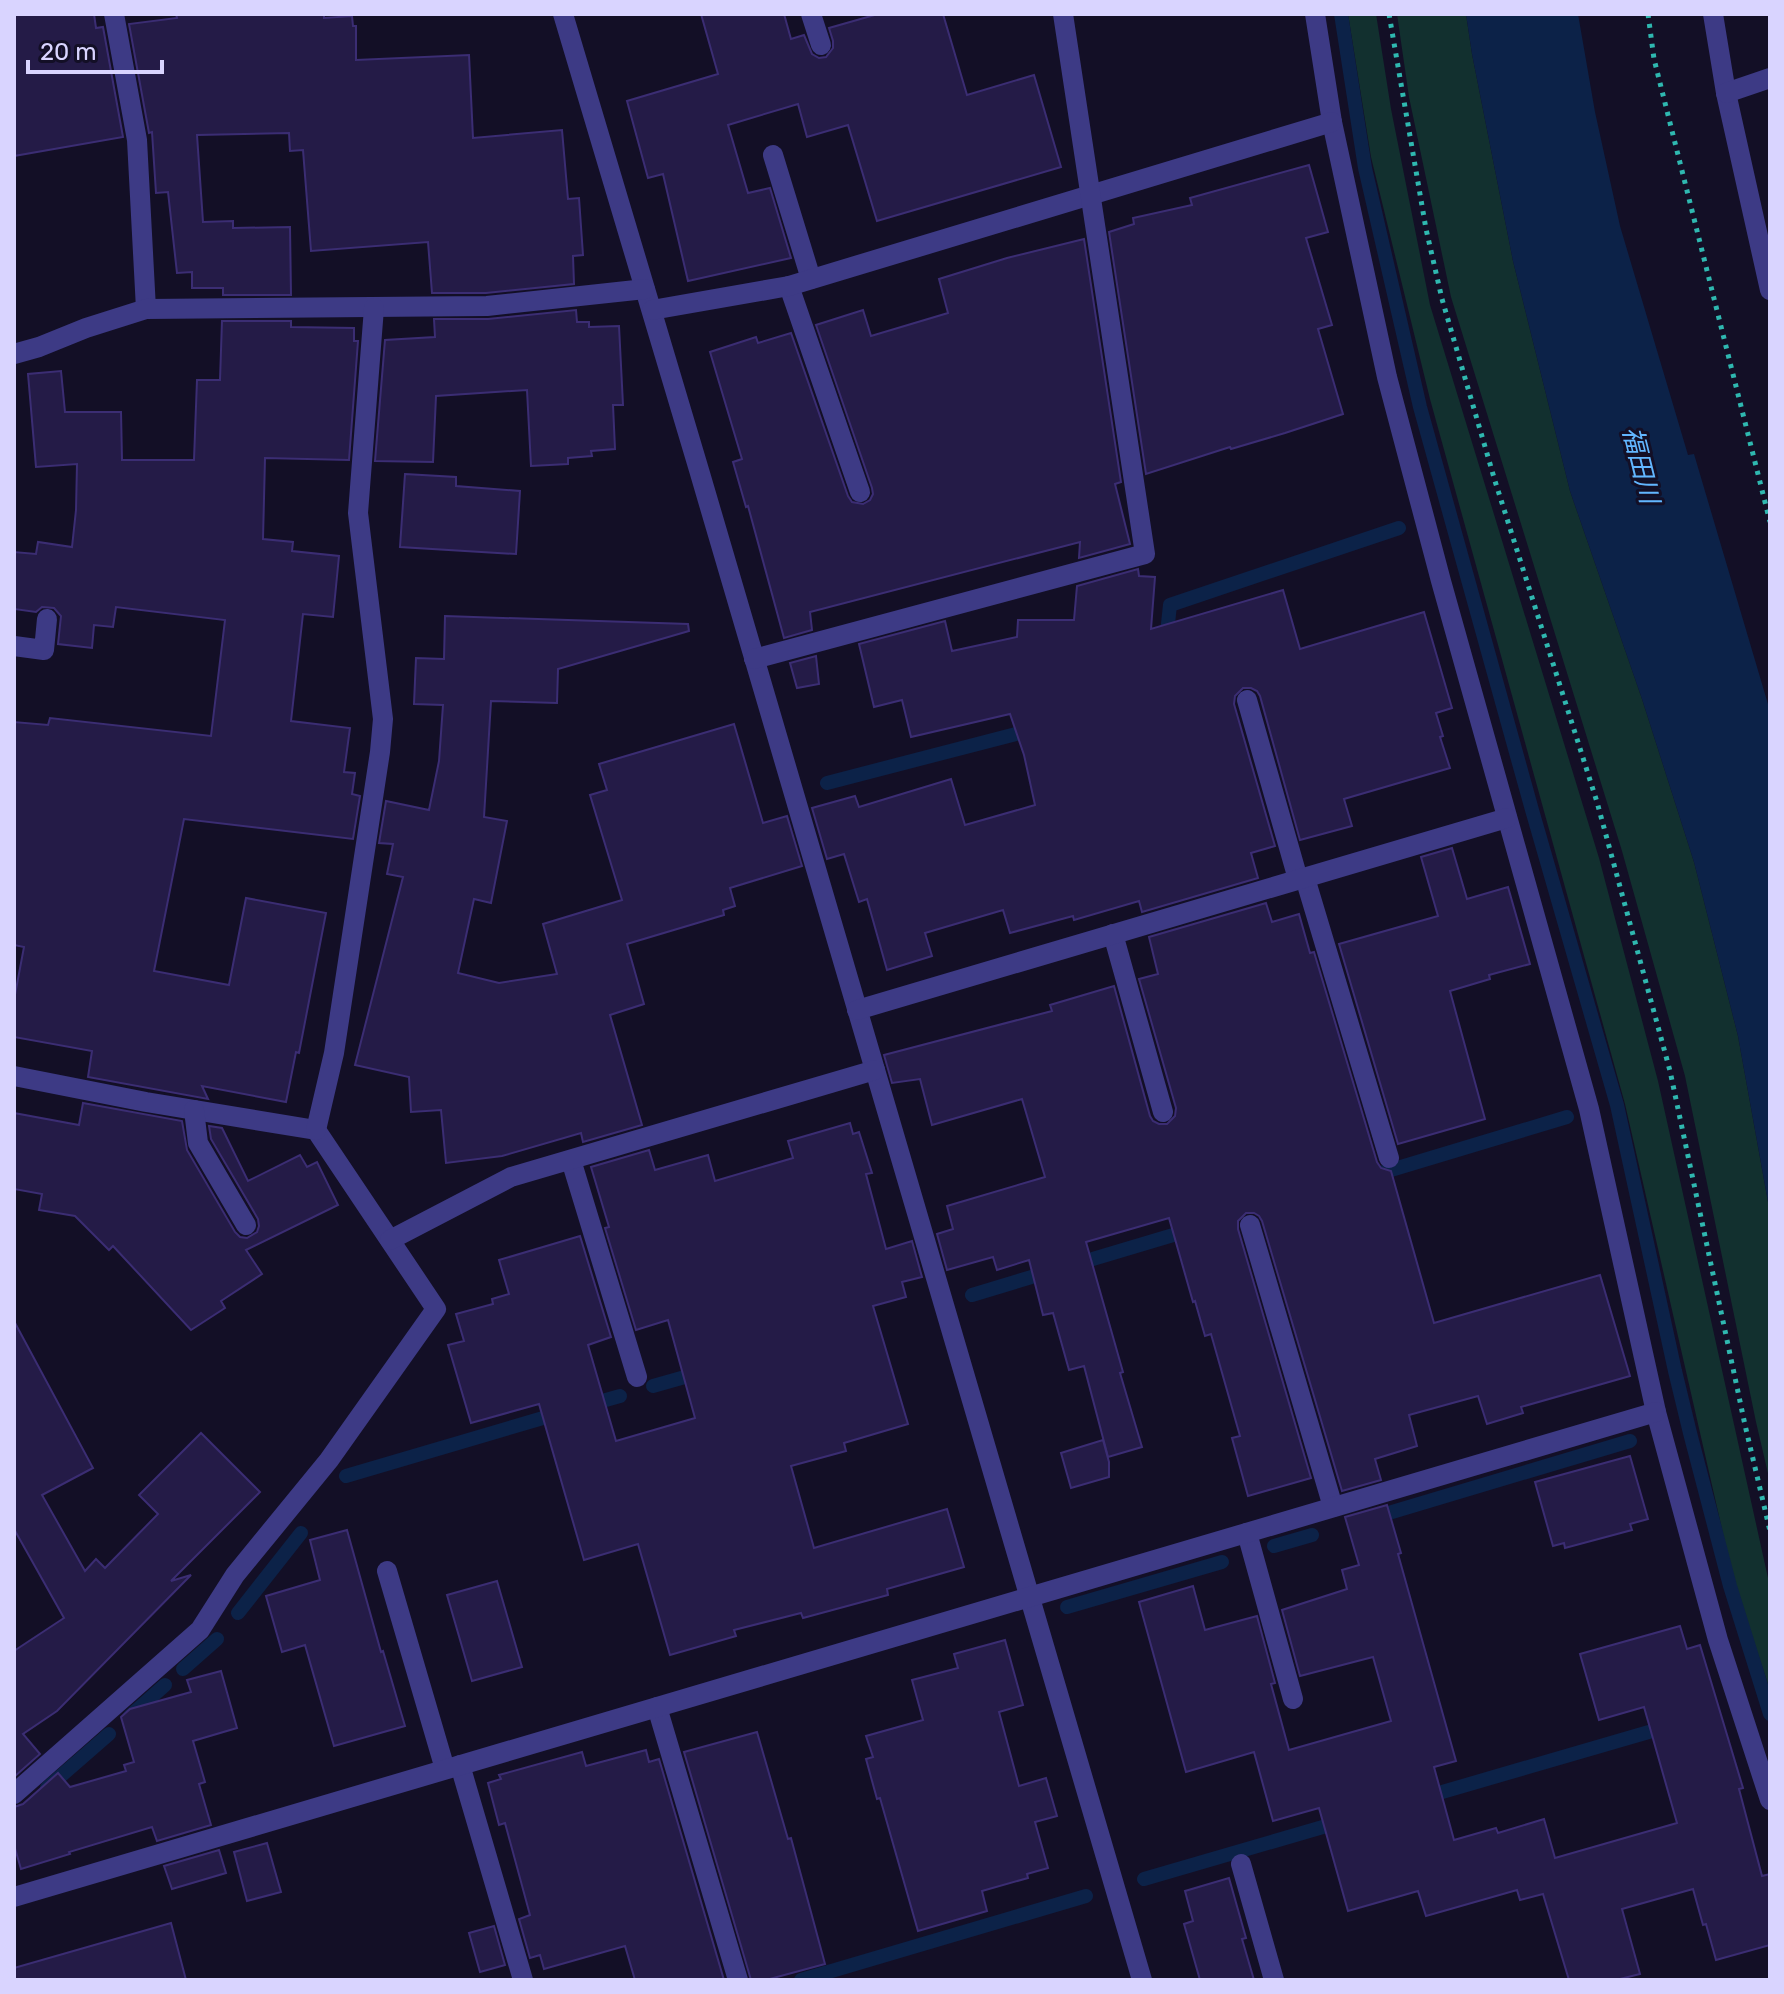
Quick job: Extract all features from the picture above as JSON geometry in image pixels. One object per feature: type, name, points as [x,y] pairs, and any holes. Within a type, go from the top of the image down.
[{"type":"street","points":[[114,14],[137,140],[146,309]]},
{"type":"street","points":[[563,14],[1142,1980]]},
{"type":"street","points":[[811,14],[821,45]]},
{"type":"street","points":[[754,659],[1145,554],[1063,14]]},
{"type":"street","points":[[1315,14],[1332,122],[1387,377],[1589,1109],[1656,1412],[1718,1640],[1770,1800]]},
{"type":"street","points":[[1713,14],[1726,93],[1770,290]]},
{"type":"street","points":[[1726,93],[1770,78]]},
{"type":"street","points":[[652,310],[789,286],[1332,122]]},
{"type":"street","points":[[773,155],[811,279]]},
{"type":"street","points":[[789,286],[860,492]]},
{"type":"street","points":[[14,354],[146,309],[487,306],[645,289]]},
{"type":"street","points":[[316,1130],[334,1053],[383,719],[358,513],[374,308]]},
{"type":"street","points":[[14,646],[44,650],[47,619]]},
{"type":"street","points":[[1247,700],[1389,1158]]},
{"type":"street","points":[[857,1010],[1507,818]]},
{"type":"street","points":[[1113,934],[1163,1112]]},
{"type":"street","points":[[390,1240],[511,1177],[875,1070]]},
{"type":"street","points":[[14,1076],[316,1130],[436,1309],[329,1460],[235,1575],[200,1630],[14,1794]]},
{"type":"street","points":[[194,1110],[198,1143],[246,1225]]},
{"type":"street","points":[[571,1160],[637,1377]]},
{"type":"street","points":[[1250,1225],[1333,1507]]},
{"type":"street","points":[[14,1897],[1656,1412]]},
{"type":"street","points":[[1247,1533],[1293,1699]]},
{"type":"street","points":[[387,1571],[523,1980]]},
{"type":"street","points":[[657,1707],[738,1980]]},
{"type":"street","points":[[1241,1864],[1274,1980]]},
{"type":"path","points":[[1389,14],[1426,229],[1442,299],[1495,481],[1597,802],[1670,1071],[1770,1531]]},
{"type":"path","points":[[1648,14],[1654,59],[1770,522]]},
{"type":"green space","points":[[1348,14],[1376,14],[1391,109],[1430,305],[1599,858],[1658,1081],[1770,1587],[1770,1690],[1735,1586],[1625,1104],[1430,399],[1371,157]]},
{"type":"green space","points":[[1397,14],[1466,14],[1513,261],[1570,491],[1694,862],[1738,1036],[1770,1213],[1770,1482],[1685,1076],[1622,851],[1451,297],[1409,97]]},
{"type":"water","name":"福田川","points":[[1466,14],[1578,14],[1620,226],[1688,455],[1694,454],[1770,711],[1770,1213],[1738,1036],[1694,862],[1570,491],[1513,261]]},
{"type":"building","points":[[14,14],[94,14],[96,28],[103,27],[123,137],[14,156]]},
{"type":"building","points":[[176,14],[352,16],[353,26],[356,26],[356,60],[469,55],[473,138],[562,130],[568,199],[579,198],[583,255],[573,256],[574,284],[486,293],[432,293],[428,242],[311,251],[303,150],[290,151],[289,133],[197,135],[203,222],[233,221],[233,228],[290,227],[291,295],[223,295],[223,288],[192,288],[192,272],[177,273],[168,192],[156,193],[152,132],[149,133],[129,24],[177,18]]},
{"type":"building","points":[[701,14],[784,14],[791,39],[804,35],[812,54],[819,58],[826,57],[833,48],[829,28],[878,14],[943,14],[967,95],[1034,75],[1061,167],[877,221],[848,125],[807,137],[798,104],[728,125],[748,193],[770,188],[791,258],[688,281],[663,174],[648,178],[627,101],[718,74]]},
{"type":"building","points":[[1309,165],[1328,232],[1306,238],[1332,325],[1318,329],[1343,414],[1146,474],[1109,232],[1134,224],[1133,218],[1192,205],[1190,198]]},
{"type":"building","points":[[1084,239],[1121,482],[1115,484],[1130,544],[1079,558],[1080,542],[810,612],[812,630],[784,638],[733,462],[742,459],[710,352],[756,337],[758,343],[791,333],[848,496],[852,502],[863,504],[870,500],[872,488],[816,325],[863,310],[871,336],[948,313],[939,279]]},
{"type":"building","points":[[576,310],[577,322],[589,322],[589,327],[619,326],[623,405],[613,405],[615,449],[591,451],[592,456],[568,458],[568,464],[531,466],[527,390],[436,396],[433,462],[375,461],[385,340],[435,337],[434,319],[488,319]]},
{"type":"building","points":[[222,321],[291,321],[291,327],[354,328],[354,341],[358,341],[349,460],[265,458],[263,539],[293,542],[292,551],[339,556],[333,617],[303,614],[291,721],[350,728],[344,772],[355,773],[352,794],[360,796],[353,839],[184,819],[154,971],[229,985],[246,898],[326,913],[299,1053],[296,1052],[286,1102],[202,1086],[208,1099],[88,1077],[92,1051],[14,1037],[14,1000],[24,947],[14,945],[14,722],[48,725],[50,718],[211,736],[225,620],[116,607],[113,627],[94,625],[92,648],[58,644],[61,616],[54,608],[42,607],[36,612],[14,609],[14,552],[36,554],[38,542],[72,547],[76,510],[77,464],[36,467],[28,374],[61,371],[65,412],[121,412],[122,460],[194,460],[197,380],[220,380]]},
{"type":"building","points":[[405,474],[456,477],[456,486],[520,491],[516,554],[400,547]]},
{"type":"building","points":[[1138,569],[1139,576],[1155,577],[1151,629],[1283,590],[1300,649],[1424,612],[1452,708],[1436,713],[1450,768],[1344,799],[1352,826],[1300,840],[1260,696],[1251,688],[1243,688],[1235,696],[1234,704],[1275,846],[1251,853],[1258,878],[1142,912],[1139,901],[1074,920],[1073,916],[1010,933],[1003,910],[925,933],[932,956],[887,970],[867,899],[859,902],[844,854],[827,859],[812,808],[855,796],[859,807],[951,779],[965,825],[1035,805],[1024,755],[1010,714],[911,737],[902,700],[874,707],[859,644],[945,621],[952,651],[1017,637],[1018,620],[1074,620],[1077,586]]},
{"type":"building","points":[[445,616],[688,624],[689,631],[558,669],[557,703],[491,701],[484,817],[507,821],[491,903],[474,899],[458,973],[499,983],[557,974],[543,924],[622,900],[590,795],[607,790],[599,764],[734,724],[763,823],[787,816],[802,866],[730,888],[735,906],[723,910],[724,915],[627,944],[644,1004],[610,1015],[642,1125],[583,1142],[581,1133],[502,1156],[446,1163],[441,1110],[411,1112],[409,1077],[355,1065],[403,877],[387,874],[393,844],[379,843],[386,801],[429,810],[439,761],[443,705],[414,704],[416,658],[444,659]]},
{"type":"building","points":[[816,656],[819,684],[797,688],[790,663]]},
{"type":"building","points":[[1452,848],[1467,899],[1508,887],[1530,964],[1489,975],[1490,979],[1450,991],[1485,1119],[1398,1144],[1339,944],[1438,916],[1421,857]]},
{"type":"building","points":[[1266,903],[1272,922],[1299,914],[1310,953],[1314,952],[1377,1162],[1381,1168],[1391,1171],[1434,1323],[1600,1275],[1630,1376],[1521,1407],[1523,1413],[1487,1424],[1478,1396],[1409,1415],[1417,1446],[1375,1459],[1381,1480],[1342,1491],[1262,1221],[1254,1213],[1246,1213],[1238,1221],[1238,1229],[1311,1478],[1248,1496],[1232,1438],[1240,1436],[1211,1334],[1205,1336],[1169,1218],[1086,1242],[1142,1447],[1108,1457],[1084,1366],[1069,1370],[1053,1313],[1043,1315],[1029,1260],[997,1270],[993,1257],[947,1270],[937,1234],[953,1229],[947,1206],[1045,1177],[1022,1099],[932,1125],[920,1079],[892,1083],[884,1055],[1052,1011],[1050,1005],[1114,986],[1150,1116],[1159,1124],[1167,1124],[1175,1116],[1176,1108],[1139,979],[1158,974],[1149,937]]},
{"type":"building","points":[[83,1103],[182,1121],[187,1150],[240,1237],[247,1238],[257,1232],[258,1219],[211,1139],[209,1126],[222,1128],[248,1181],[300,1155],[307,1167],[317,1162],[338,1205],[246,1250],[262,1274],[221,1301],[225,1308],[191,1330],[113,1246],[109,1250],[75,1216],[39,1210],[42,1194],[14,1189],[14,1113],[79,1125]]},
{"type":"building","points":[[850,1123],[853,1134],[859,1132],[872,1173],[866,1174],[886,1249],[912,1241],[922,1277],[902,1282],[906,1297],[873,1306],[908,1424],[844,1443],[846,1451],[791,1466],[814,1548],[947,1509],[964,1567],[887,1589],[888,1595],[803,1618],[801,1613],[734,1630],[736,1636],[670,1655],[638,1544],[584,1560],[539,1404],[471,1423],[448,1345],[464,1341],[456,1314],[493,1304],[492,1299],[509,1294],[499,1260],[580,1236],[611,1337],[588,1345],[616,1441],[695,1418],[668,1320],[636,1330],[605,1228],[609,1227],[591,1167],[649,1150],[655,1170],[708,1155],[715,1181],[793,1158],[788,1141]]},
{"type":"building","points":[[14,1321],[93,1468],[42,1495],[85,1571],[96,1559],[105,1568],[158,1514],[139,1495],[201,1433],[260,1492],[171,1581],[191,1575],[57,1711],[23,1734],[40,1754],[14,1777],[14,1651],[64,1618],[14,1529]]},
{"type":"building","points":[[1103,1440],[1109,1462],[1109,1477],[1071,1488],[1061,1453]]},
{"type":"building","points":[[1630,1456],[1648,1519],[1630,1524],[1632,1530],[1565,1548],[1564,1543],[1553,1546],[1535,1482]]},
{"type":"building","points":[[1387,1505],[1456,1761],[1434,1767],[1454,1840],[1496,1828],[1498,1833],[1544,1819],[1555,1858],[1677,1823],[1644,1707],[1599,1720],[1580,1654],[1680,1626],[1687,1649],[1700,1645],[1743,1788],[1739,1789],[1762,1876],[1770,1874],[1770,1945],[1716,1960],[1693,1889],[1622,1909],[1640,1974],[1616,1980],[1569,1980],[1543,1894],[1520,1900],[1517,1890],[1426,1916],[1418,1891],[1348,1911],[1319,1808],[1273,1821],[1254,1752],[1186,1772],[1139,1602],[1193,1586],[1205,1630],[1257,1616],[1289,1750],[1391,1721],[1373,1657],[1300,1676],[1282,1610],[1347,1589],[1342,1570],[1359,1565],[1345,1517]]},
{"type":"building","points":[[347,1530],[405,1726],[334,1746],[305,1645],[282,1652],[266,1596],[320,1580],[310,1540]]},
{"type":"building","points":[[497,1581],[522,1667],[472,1681],[447,1595]]},
{"type":"building","points":[[1005,1640],[1023,1705],[999,1712],[1019,1786],[1046,1778],[1057,1816],[1035,1822],[1048,1868],[1027,1874],[1028,1878],[982,1891],[987,1911],[918,1931],[866,1759],[873,1757],[866,1736],[923,1720],[912,1680],[958,1668],[954,1654]]},
{"type":"building","points":[[221,1671],[237,1728],[193,1741],[205,1782],[199,1784],[211,1825],[157,1841],[152,1827],[21,1869],[14,1845],[14,1807],[23,1804],[58,1773],[70,1787],[126,1771],[124,1765],[134,1762],[121,1717],[130,1709],[191,1692],[187,1680]]},
{"type":"building","points":[[757,1732],[788,1839],[791,1838],[825,1964],[766,1980],[751,1980],[684,1752]]},
{"type":"building","points":[[646,1750],[649,1762],[659,1759],[724,1980],[635,1980],[625,1946],[544,1969],[540,1955],[530,1958],[519,1919],[530,1915],[505,1823],[499,1825],[488,1783],[501,1779],[499,1775],[582,1752],[586,1766]]},
{"type":"building","points":[[267,1843],[281,1892],[247,1901],[234,1852]]},
{"type":"building","points":[[219,1850],[226,1873],[172,1889],[164,1866]]},
{"type":"building","points":[[1229,1878],[1254,1980],[1200,1980],[1184,1924],[1193,1921],[1185,1891]]},
{"type":"building","points":[[171,1923],[186,1980],[14,1980],[14,1968]]},
{"type":"building","points":[[494,1926],[505,1965],[480,1972],[469,1933]]},
{"type":"waterway","points":[[1341,14],[1365,168],[1420,407],[1617,1105],[1690,1433],[1730,1586],[1770,1714]]},
{"type":"waterway","points":[[1166,642],[1170,605],[1399,528]]},
{"type":"waterway","points":[[827,783],[1035,729]]},
{"type":"waterway","points":[[1371,1176],[1567,1117]]},
{"type":"waterway","points":[[1076,1264],[1190,1230]]},
{"type":"waterway","points":[[972,1295],[1048,1272]]},
{"type":"waterway","points":[[653,1386],[699,1373]]},
{"type":"waterway","points":[[588,1405],[620,1396]]},
{"type":"waterway","points":[[346,1476],[560,1413]]},
{"type":"waterway","points":[[1382,1515],[1630,1441]]},
{"type":"waterway","points":[[238,1613],[301,1533]]},
{"type":"waterway","points":[[1274,1546],[1312,1535]]},
{"type":"waterway","points":[[1067,1607],[1222,1562]]},
{"type":"waterway","points":[[183,1669],[217,1639]]},
{"type":"waterway","points":[[130,1716],[165,1685]]},
{"type":"waterway","points":[[1425,1797],[1666,1727]]},
{"type":"waterway","points":[[47,1788],[109,1734]]},
{"type":"waterway","points":[[1144,1879],[1340,1822]]},
{"type":"waterway","points":[[801,1980],[1086,1896]]}]
